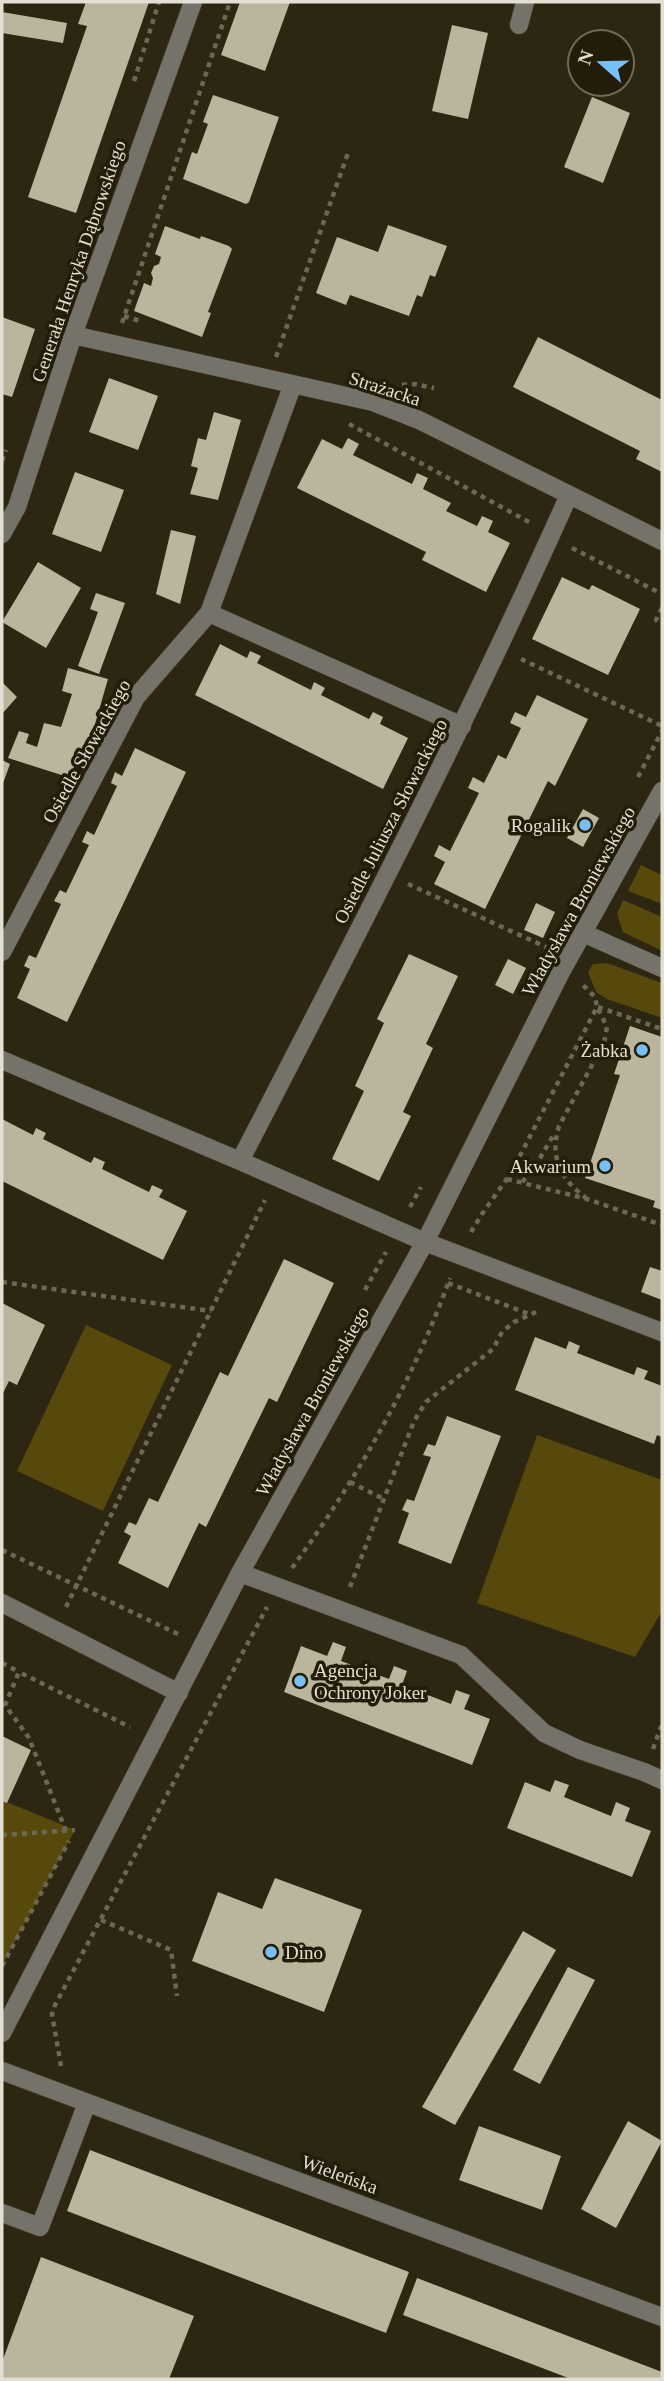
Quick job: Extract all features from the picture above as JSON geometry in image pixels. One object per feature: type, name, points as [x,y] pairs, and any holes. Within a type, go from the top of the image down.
[{"type":"street","name":"Generała Henryka Dąbrowskiego","points":[[2,534],[17,507],[73,335],[193,2]]},
{"type":"street","points":[[519,25],[525,2]]},
{"type":"street","name":"Strażacka","points":[[73,335],[384,407],[419,420],[662,541]]},
{"type":"street","name":"Osiedle Słowackiego","points":[[2,952],[136,697],[209,613],[293,384]]},
{"type":"street","name":"Osiedle Juliusza Słowackiego","points":[[240,1161],[462,726],[569,495]]},
{"type":"street","points":[[209,613],[462,726]]},
{"type":"street","name":"Władysława Broniewskiego","points":[[2,2033],[240,1573],[425,1242],[562,970],[662,791]]},
{"type":"street","points":[[583,933],[662,968]]},
{"type":"street","points":[[2,1060],[425,1242],[662,1332]]},
{"type":"street","points":[[240,1573],[461,1655],[544,1733],[580,1750],[662,1780]]},
{"type":"street","points":[[2,1603],[179,1693]]},
{"type":"street","name":"Wieleńska","points":[[2,2071],[662,2317]]},
{"type":"street","points":[[2,2213],[40,2227],[87,2103]]},
{"type":"path","points":[[115,344],[230,2]]},
{"type":"path","points":[[275,362],[348,153]]},
{"type":"path","points":[[349,424],[524,518],[551,537],[662,594]]},
{"type":"path","points":[[662,608],[656,620],[662,623]]},
{"type":"path","points":[[498,648],[662,726]]},
{"type":"path","points":[[388,875],[548,947]]},
{"type":"path","points":[[521,1182],[532,1172],[604,1043],[607,1027],[595,997],[562,970]]},
{"type":"path","points":[[597,1007],[662,1029]]},
{"type":"path","points":[[66,2094],[52,2014],[55,2005],[278,1588],[349,1482],[401,1390],[430,1332],[458,1255],[507,1179],[597,1007]]},
{"type":"path","points":[[559,1126],[554,1141],[558,1166],[571,1186],[587,1199]]},
{"type":"path","points":[[54,1630],[277,1177]]},
{"type":"path","points":[[507,1179],[587,1199],[662,1225]]},
{"type":"path","points":[[2,1282],[211,1311]]},
{"type":"path","points":[[448,1283],[530,1314]]},
{"type":"path","points":[[341,1611],[414,1421],[426,1402],[487,1355],[502,1332],[514,1322],[544,1309]]},
{"type":"path","points":[[349,1482],[384,1499]]},
{"type":"path","points":[[2,1550],[180,1635]]},
{"type":"path","points":[[2,1663],[130,1727]]},
{"type":"path","points":[[19,1672],[5,1705],[29,1738],[66,1831]]},
{"type":"path","points":[[2,1835],[75,1830]]},
{"type":"path","points":[[101,1920],[171,1950],[177,1996]]},
{"type":"shaded area","points":[[641,865],[662,875],[662,904],[628,891]]},
{"type":"shaded area","points":[[623,900],[662,917],[662,951],[623,932],[617,914]]},
{"type":"shaded area","points":[[607,963],[662,983],[662,1018],[607,999],[596,992],[588,972],[593,964]]},
{"type":"shaded area","points":[[86,1325],[172,1365],[103,1511],[17,1471]]},
{"type":"shaded area","points":[[537,1435],[662,1480],[662,1611],[635,1657],[477,1603]]},
{"type":"shaded area","points":[[2,1800],[75,1830],[2,1966]]},
{"type":"building","points":[[86,2],[149,2],[76,213],[28,197],[87,26],[78,24]]},
{"type":"building","points":[[240,2],[290,2],[265,71],[221,55]]},
{"type":"building","points":[[2,12],[67,23],[63,43],[2,33]]},
{"type":"building","points":[[452,25],[488,33],[468,119],[432,111]]},
{"type":"building","points":[[213,95],[279,117],[246,204],[183,179],[192,152],[197,154],[208,124],[203,122]]},
{"type":"building","points":[[592,98],[630,113],[603,183],[564,167]]},
{"type":"building","points":[[388,225],[447,246],[435,277],[430,275],[422,297],[417,295],[409,316],[350,295],[346,305],[316,293],[337,237],[378,252]]},
{"type":"building","points":[[165,226],[200,239],[201,236],[232,249],[208,312],[211,313],[202,337],[134,311],[144,283],[151,286],[151,273],[161,257],[155,254]]},
{"type":"building","points":[[2,317],[35,329],[12,397],[2,394]]},
{"type":"building","points":[[538,337],[662,400],[662,472],[636,459],[640,451],[513,387]]},
{"type":"building","points":[[109,378],[158,396],[138,450],[89,432]]},
{"type":"building","points":[[214,412],[241,420],[218,500],[190,494],[198,468],[191,466],[198,438],[206,440]]},
{"type":"building","points":[[348,438],[359,444],[353,455],[412,484],[417,473],[428,478],[423,489],[451,503],[446,511],[477,526],[482,516],[493,521],[488,532],[510,543],[486,592],[422,560],[426,552],[297,488],[322,439],[342,449]]},
{"type":"building","points":[[75,472],[124,490],[101,552],[52,534]]},
{"type":"building","points":[[171,530],[196,536],[180,604],[156,594]]},
{"type":"building","points":[[38,562],[81,588],[46,648],[2,622]]},
{"type":"building","points":[[562,577],[589,590],[592,585],[640,609],[608,675],[532,639]]},
{"type":"building","points":[[96,593],[125,603],[99,674],[78,666],[98,612],[90,609]]},
{"type":"building","points":[[220,644],[247,658],[250,651],[261,656],[257,663],[311,690],[314,682],[325,688],[321,695],[369,719],[373,712],[383,717],[380,724],[408,738],[383,789],[195,695]]},
{"type":"building","points":[[68,668],[108,679],[84,762],[76,759],[71,778],[8,758],[19,731],[29,734],[26,743],[37,747],[44,723],[61,727],[72,694],[62,691]]},
{"type":"building","points":[[2,682],[17,697],[2,714]]},
{"type":"building","points":[[537,695],[588,719],[555,786],[548,781],[485,909],[434,884],[445,862],[434,856],[439,845],[450,851],[479,793],[468,788],[473,777],[484,783],[498,755],[506,759],[521,728],[510,723],[515,712],[526,717]]},
{"type":"building","points":[[135,748],[186,772],[67,1022],[17,998],[30,969],[24,966],[29,955],[36,958],[61,904],[54,901],[60,890],[66,893],[89,845],[82,842],[87,831],[94,835],[117,786],[111,783],[115,772],[122,776]]},
{"type":"building","points":[[2,760],[10,764],[2,786]]},
{"type":"building","name":"Rogalik","points":[[583,809],[599,818],[583,847],[567,838]]},
{"type":"building","points":[[536,903],[555,912],[543,938],[524,930]]},
{"type":"building","points":[[409,954],[458,976],[426,1044],[433,1048],[403,1112],[411,1116],[379,1181],[332,1159],[364,1091],[355,1086],[384,1023],[377,1019]]},
{"type":"building","points":[[508,959],[526,968],[513,994],[495,985]]},
{"type":"building","points":[[630,1026],[662,1037],[662,1210],[653,1207],[655,1201],[585,1178],[620,1075],[614,1074]]},
{"type":"building","points":[[2,1119],[33,1135],[36,1128],[46,1133],[43,1139],[91,1163],[94,1157],[105,1162],[102,1169],[149,1192],[152,1185],[163,1190],[159,1197],[187,1211],[163,1260],[2,1181]]},
{"type":"building","points":[[284,1259],[334,1283],[277,1402],[269,1398],[206,1527],[199,1523],[168,1588],[118,1563],[131,1536],[124,1532],[129,1522],[136,1525],[149,1498],[158,1502],[220,1372],[228,1376]]},
{"type":"building","points":[[650,1267],[662,1271],[662,1300],[641,1292]]},
{"type":"building","points":[[2,1303],[45,1325],[17,1385],[9,1381],[2,1395]]},
{"type":"building","points":[[535,1337],[566,1349],[569,1341],[580,1346],[577,1353],[634,1375],[637,1367],[648,1371],[644,1379],[662,1386],[662,1437],[657,1435],[654,1444],[515,1390]]},
{"type":"building","points":[[447,1416],[501,1436],[451,1564],[398,1543],[409,1513],[402,1510],[407,1499],[414,1501],[431,1457],[423,1455],[428,1444],[435,1446]]},
{"type":"building","points":[[333,1642],[346,1647],[341,1661],[389,1679],[394,1666],[407,1671],[402,1685],[451,1704],[456,1690],[470,1695],[464,1709],[490,1719],[472,1765],[284,1692],[301,1646],[327,1656]]},
{"type":"building","points":[[2,1736],[31,1750],[7,1803],[2,1801]]},
{"type":"building","points":[[555,1780],[569,1785],[564,1797],[611,1816],[616,1802],[630,1808],[625,1821],[651,1831],[632,1877],[507,1828],[525,1782],[550,1792]]},
{"type":"building","name":"Dino","points":[[275,1878],[362,1910],[324,2012],[192,1961],[218,1892],[262,1909]]},
{"type":"building","points":[[523,1931],[556,1950],[455,2125],[422,2107]]},
{"type":"building","points":[[568,1967],[595,1980],[540,2084],[513,2070]]},
{"type":"building","points":[[628,2121],[662,2141],[616,2228],[581,2209]]},
{"type":"building","points":[[479,2126],[561,2156],[542,2210],[459,2180]]},
{"type":"building","points":[[90,2150],[409,2272],[386,2333],[67,2211]]},
{"type":"building","points":[[41,2257],[194,2316],[169,2379],[2,2379],[2,2362]]},
{"type":"building","points":[[417,2278],[662,2372],[662,2379],[571,2379],[403,2315]]},
{"type":"place","name":"Rogalik","points":[[585,825]]},
{"type":"place","name":"Żabka","points":[[642,1050]]},
{"type":"place","name":"Akwarium","points":[[605,1166]]},
{"type":"place","name":"Agencja Ochrony Joker","points":[[300,1681]]},
{"type":"place","name":"Dino","points":[[271,1952]]}]
